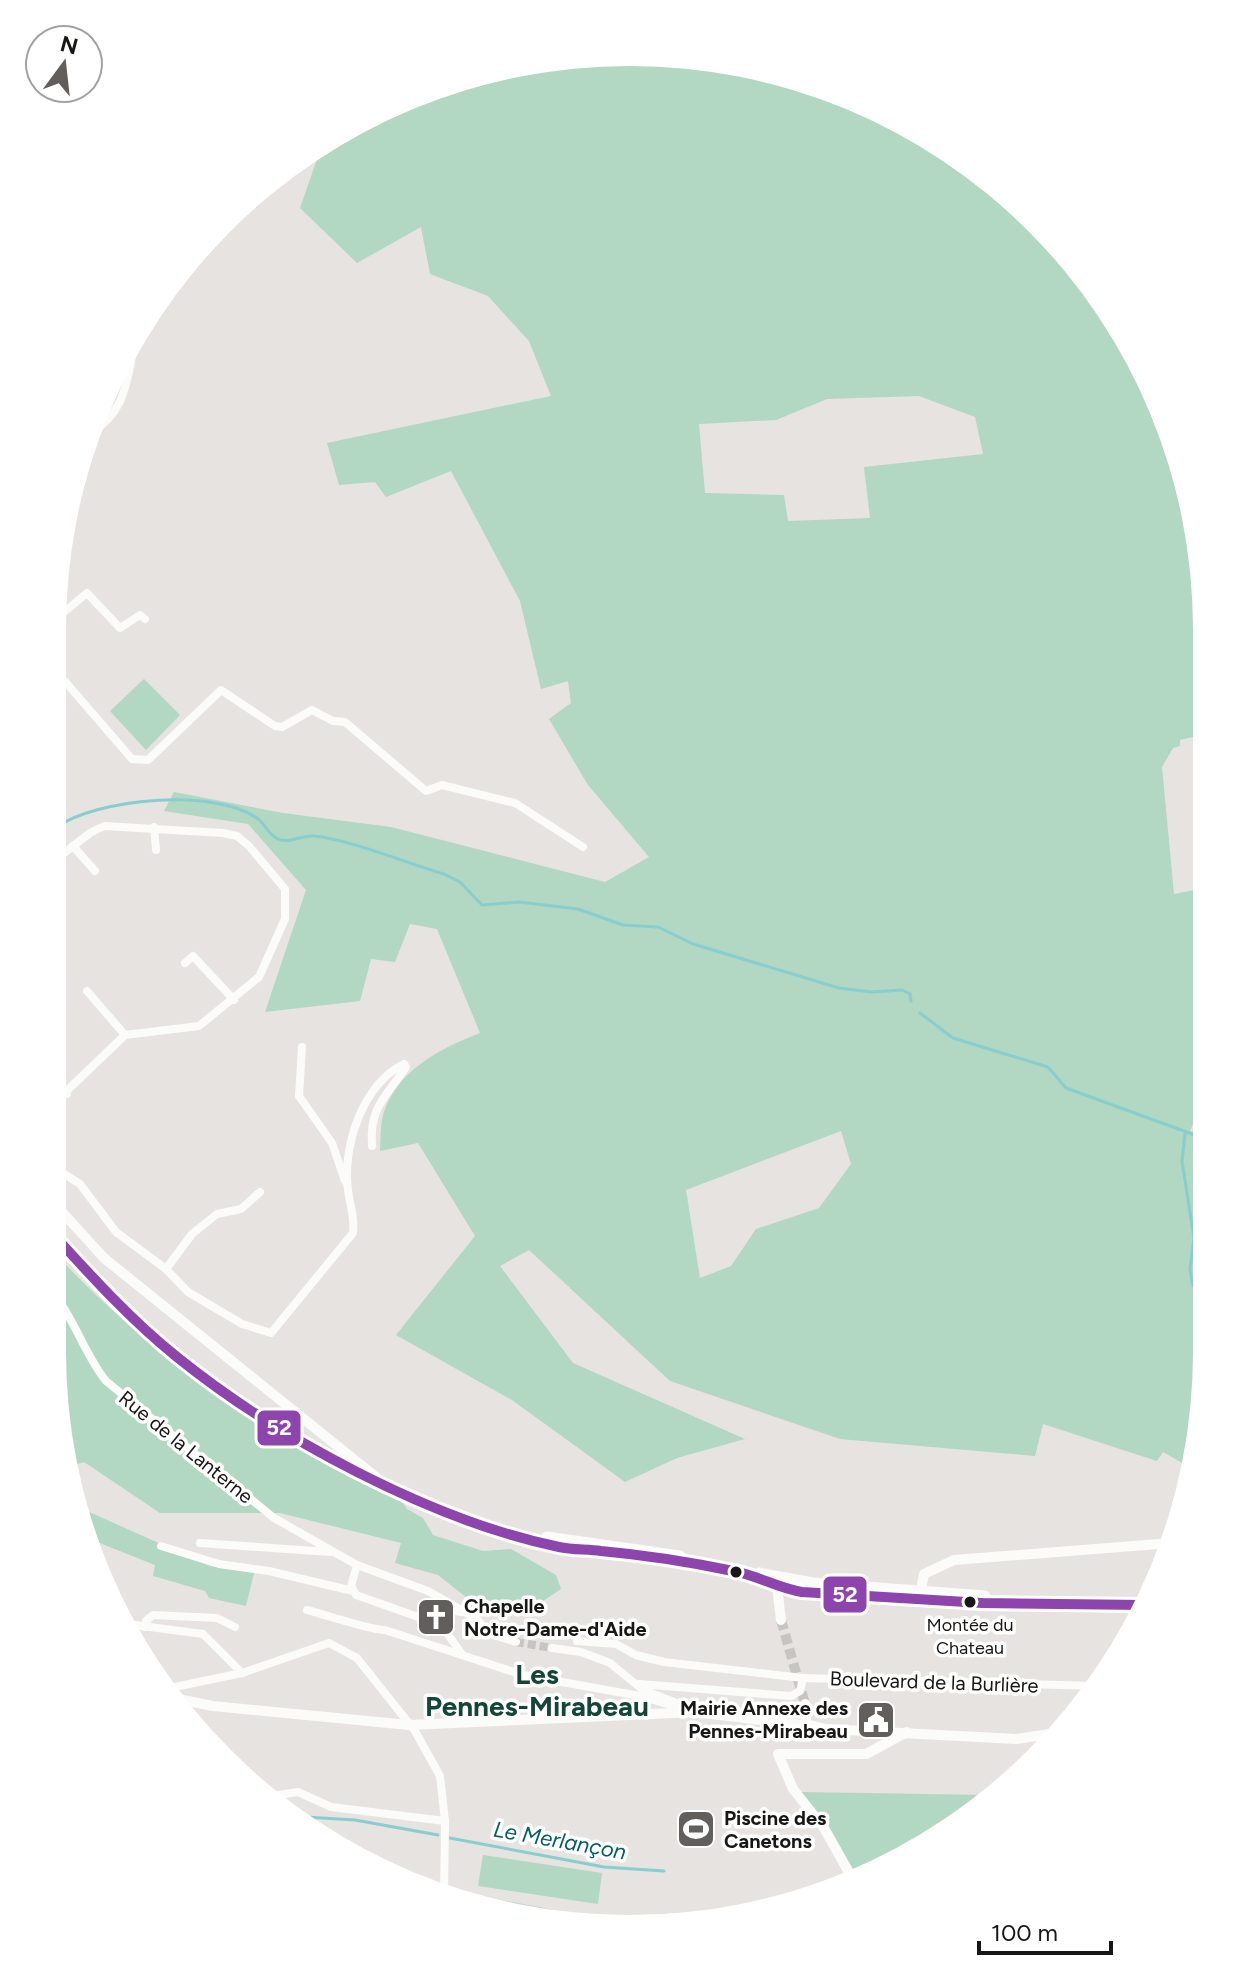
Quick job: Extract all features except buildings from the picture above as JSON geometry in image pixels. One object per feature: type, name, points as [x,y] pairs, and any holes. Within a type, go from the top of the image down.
[{"type":"main road","points":[[66,1247],[177,1357],[293,1433],[384,1484],[439,1509],[482,1526],[560,1547],[733,1571],[844,1597],[906,1599],[927,1594]]},
{"type":"main road","points":[[777,1583],[1133,1605]]},
{"type":"street","points":[[106,421],[115,414],[123,397],[129,371]]},
{"type":"street","points":[[67,610],[87,593],[120,628],[140,615],[145,619]]},
{"type":"street","points":[[66,682],[94,711],[99,723],[132,759],[139,762],[148,760],[221,690],[275,726],[282,727],[312,710],[333,721],[345,722],[426,791],[442,785],[515,803],[583,847]]},
{"type":"street","points":[[66,851],[104,826],[154,827],[237,836],[285,889],[285,919],[259,977],[199,1026],[125,1035],[67,1094]]},
{"type":"street","points":[[154,827],[156,850]]},
{"type":"street","points":[[73,846],[95,871]]},
{"type":"street","points":[[185,963],[193,956],[234,1000]]},
{"type":"street","points":[[87,991],[125,1035]]},
{"type":"street","points":[[66,1175],[80,1184],[116,1232],[166,1269],[188,1292],[263,1334],[271,1333],[353,1233],[355,1218],[332,1143],[299,1096],[302,1047]]},
{"type":"street","points":[[348,1189],[350,1141],[356,1119],[376,1091],[404,1064],[406,1067],[384,1094],[370,1123],[372,1146]]},
{"type":"street","points":[[166,1269],[192,1234],[217,1214],[241,1209],[260,1192]]},
{"type":"street","points":[[66,1216],[104,1258],[384,1484]]},
{"type":"street","name":"Rue de la Lanterne","points":[[66,1308],[95,1368],[106,1381],[274,1518],[357,1565],[416,1585],[479,1621],[486,1632],[516,1642]]},
{"type":"street","points":[[288,1409],[293,1433]]},
{"type":"street","points":[[200,1543],[285,1547],[327,1554],[330,1551]]},
{"type":"street","points":[[927,1594],[933,1568],[954,1560],[1159,1544]]},
{"type":"street","points":[[161,1546],[219,1564],[269,1571],[353,1591],[363,1600],[441,1625],[462,1655]]},
{"type":"street","points":[[353,1591],[357,1565]]},
{"type":"street","points":[[777,1583],[781,1620]]},
{"type":"street","points":[[429,1606],[462,1612]]},
{"type":"street","points":[[307,1610],[523,1675],[640,1696],[696,1712]]},
{"type":"street","points":[[145,1627],[146,1621],[153,1615],[217,1618],[235,1627]]},
{"type":"street","points":[[137,1626],[203,1634],[242,1673]]},
{"type":"street","points":[[577,1641],[616,1644],[636,1655],[664,1662],[803,1678]]},
{"type":"street","points":[[176,1687],[242,1673],[329,1643],[357,1658],[409,1725],[440,1776],[445,1821],[444,1884]]},
{"type":"street","points":[[552,1648],[581,1652],[610,1663],[643,1690],[696,1712]]},
{"type":"street","name":"Boulevard de la Burlière","points":[[639,1684],[791,1696],[800,1691],[803,1678],[1084,1686]]},
{"type":"street","points":[[187,1701],[409,1725],[696,1712],[806,1723],[826,1729],[1016,1739],[1042,1735]]},
{"type":"street","points":[[805,1704],[806,1723]]},
{"type":"street","points":[[848,1871],[824,1828],[793,1789],[778,1754],[866,1754],[907,1732]]},
{"type":"street","points":[[281,1795],[298,1792],[331,1807],[445,1821]]},
{"type":"green space","points":[[593,67],[666,67],[775,85],[845,109],[911,141],[973,182],[1001,206],[1077,286],[1135,380],[1163,448],[1182,520],[1192,593],[1193,737],[1180,740],[1180,746],[1173,748],[1162,767],[1174,894],[1193,890],[1193,1124],[1190,1131],[1193,1132],[1193,1352],[1192,1388],[1182,1463],[1163,1452],[1157,1461],[1043,1424],[1035,1456],[840,1439],[670,1381],[529,1250],[500,1266],[573,1363],[745,1439],[677,1458],[625,1482],[512,1400],[396,1335],[475,1236],[418,1143],[380,1151],[384,1112],[399,1084],[423,1062],[480,1033],[437,929],[410,924],[395,962],[371,959],[360,1001],[265,1012],[306,890],[248,824],[164,811],[174,792],[283,813],[391,827],[605,882],[649,857],[588,785],[549,719],[571,703],[568,681],[541,689],[520,601],[451,471],[386,497],[375,482],[339,485],[327,443],[551,396],[529,341],[488,296],[430,274],[421,227],[357,263],[300,208],[316,161],[380,124],[414,109],[484,85],[556,71]],"holes":[[[919,396],[975,417],[983,454],[864,467],[870,518],[788,521],[784,495],[705,493],[699,424],[776,420],[827,399]],[[841,1131],[851,1164],[819,1208],[756,1229],[731,1266],[700,1278],[686,1190]]]},
{"type":"green space","points":[[144,679],[180,715],[146,750],[110,711]]},
{"type":"green space","points":[[66,1264],[130,1326],[172,1360],[261,1422],[402,1502],[407,1509],[423,1518],[433,1535],[483,1551],[511,1549],[556,1575],[561,1589],[522,1615],[471,1601],[438,1575],[395,1563],[401,1543],[280,1513],[160,1513],[84,1462],[78,1464],[67,1388]]},
{"type":"green space","points":[[90,1512],[210,1566],[254,1573],[246,1606],[209,1598],[205,1591],[153,1576],[155,1565],[100,1543]]},
{"type":"green space","points":[[800,1792],[978,1795],[911,1840],[852,1869],[827,1824]]},
{"type":"green space","points":[[483,1855],[602,1873],[598,1904],[478,1886]]},
{"type":"waterway","points":[[66,822],[98,810],[156,800],[213,803],[257,818],[278,839],[328,838],[444,874],[460,882],[482,905],[519,902],[578,909],[623,925],[658,927],[693,944],[839,988],[871,992],[902,990],[910,994],[911,1001]]},
{"type":"waterway","points":[[920,1013],[953,1038],[1048,1067],[1066,1088],[1193,1134]]},
{"type":"waterway","points":[[1185,1134],[1182,1161],[1193,1232]]},
{"type":"waterway","points":[[1193,1246],[1190,1269],[1193,1285]]},
{"type":"waterway","name":"Le Merlançon","points":[[312,1817],[355,1820],[438,1835]]},
{"type":"waterway","name":"Le Merlançon","points":[[450,1838],[604,1867],[664,1871]]},
{"type":"tunnel","points":[[781,1620],[805,1704]]},
{"type":"tunnel","points":[[516,1642],[552,1648]]},
{"type":"transit line","name":"52","points":[[66,1248],[144,1328],[217,1387],[261,1417],[358,1473],[460,1518],[559,1547],[700,1565],[742,1573],[802,1592],[982,1603],[1133,1605]]},
{"type":"place","name":"Montée du Chateau","points":[[970,1602]]},
{"type":"place","name":"Chapelle Notre-Dame-d'Aide","points":[[436,1617]]},
{"type":"place","name":"Mairie Annexe des Pennes-Mirabeau","points":[[876,1720]]},
{"type":"place","name":"Piscine des Canetons","points":[[696,1829]]},
{"type":"district","name":"Les Pennes-Mirabeau","points":[[537,1690]]}]
